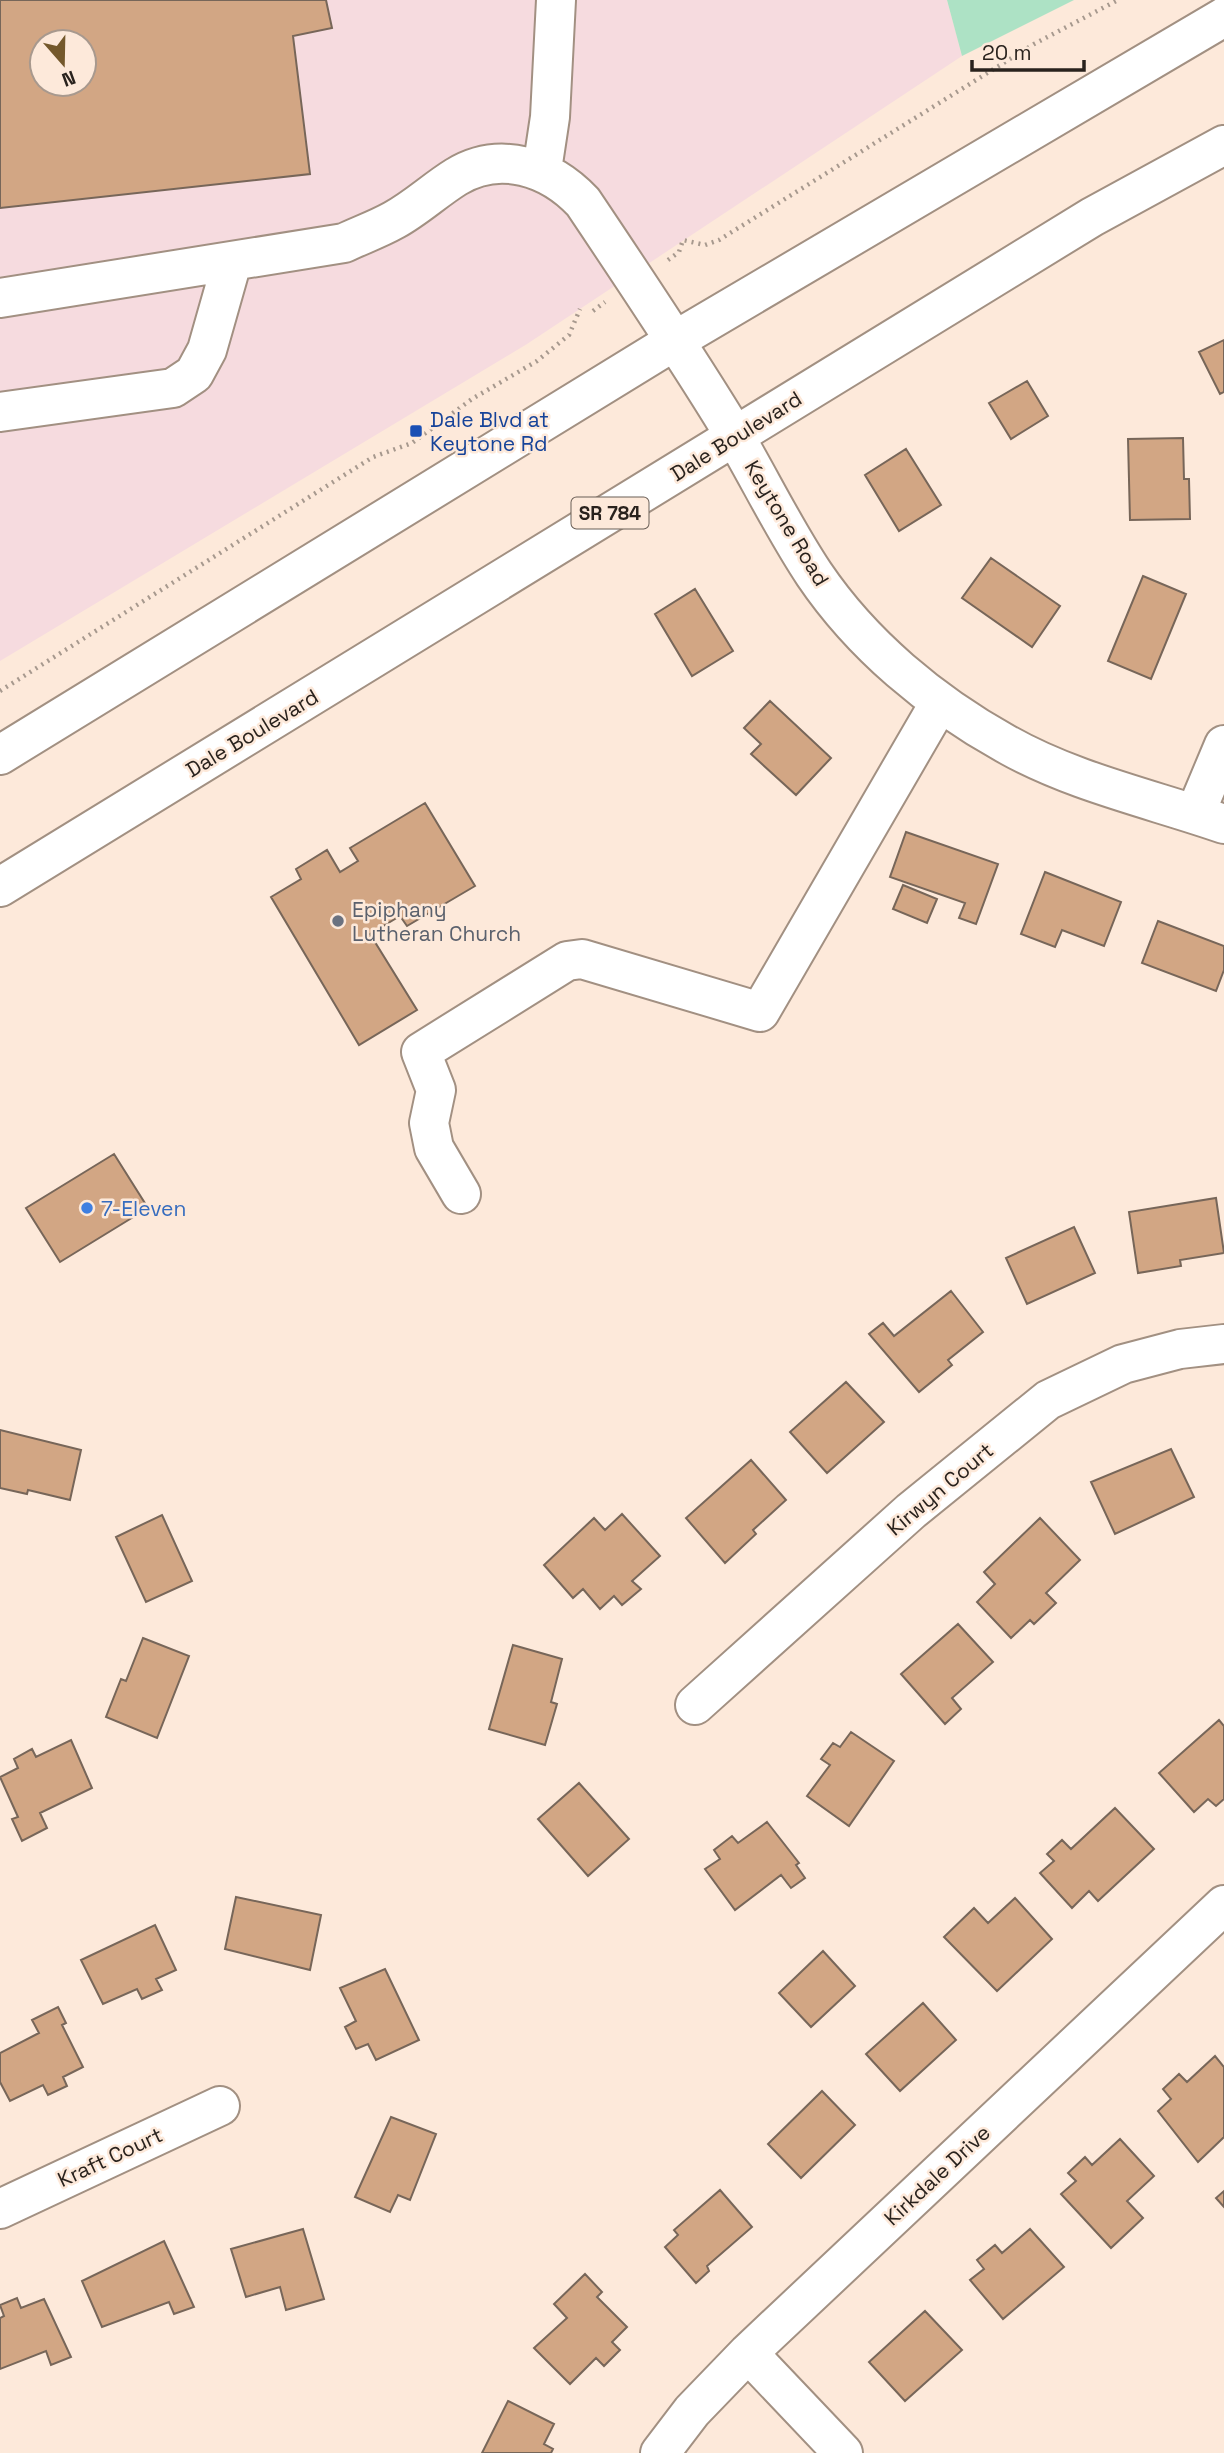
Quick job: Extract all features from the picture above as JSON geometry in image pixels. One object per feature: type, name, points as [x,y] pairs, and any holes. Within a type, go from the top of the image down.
[{"type":"main road","points":[[0,298],[344,243],[394,220],[457,176],[484,165],[513,163],[542,170],[551,117],[556,0]]},
{"type":"main road","points":[[0,755],[676,341],[1224,17]]},
{"type":"main road","name":"Dale Boulevard","points":[[0,887],[1092,218],[1224,145]]},
{"type":"main road","name":"Keytone Road","points":[[542,170],[567,185],[583,202],[676,341],[814,574],[859,630],[901,671],[940,702],[1007,745],[1072,775],[1210,819]]},
{"type":"main road","points":[[0,412],[173,388],[194,374],[207,350],[232,262]]},
{"type":"main road","points":[[461,1194],[434,1148],[429,1123],[436,1090],[421,1052],[567,961],[582,958],[760,1013],[940,702]]},
{"type":"main road","points":[[1210,819],[1224,745]]},
{"type":"main road","name":"Kirwyn Court","points":[[695,1705],[912,1511],[1048,1399],[1123,1364],[1180,1349],[1224,1344]]},
{"type":"main road","name":"Kirkdale Drive","points":[[660,2453],[692,2411],[748,2353],[1224,1905]]},
{"type":"main road","name":"Kraft Court","points":[[0,2209],[220,2106]]},
{"type":"main road","points":[[748,2353],[843,2453]]},
{"type":"path","points":[[679,252],[683,240],[705,245],[719,240],[1034,44],[1118,0]]},
{"type":"path","points":[[0,691],[373,457],[412,443],[430,432],[472,399],[537,361],[562,342],[574,328],[580,309]]},
{"type":"shaded area","points":[[0,0],[947,0],[962,56],[527,344],[0,661]]},
{"type":"green space","points":[[947,0],[1074,0],[962,56]]},
{"type":"building","points":[[0,0],[326,0],[332,28],[293,36],[310,174],[0,208]]},
{"type":"building","points":[[1224,340],[1224,392],[1220,394],[1199,352]]},
{"type":"building","points":[[1027,381],[1048,416],[1011,439],[989,403]]},
{"type":"building","points":[[1183,438],[1184,479],[1189,479],[1190,519],[1130,520],[1128,439]]},
{"type":"building","points":[[906,449],[941,505],[899,531],[865,475]]},
{"type":"building","points":[[991,558],[1060,606],[1032,647],[962,598]]},
{"type":"building","points":[[1143,576],[1186,594],[1151,679],[1108,661]]},
{"type":"building","points":[[695,589],[733,651],[692,676],[655,614]]},
{"type":"building","points":[[770,701],[831,758],[796,795],[751,754],[761,744],[744,728]]},
{"type":"building","name":"Epiphany Lutheran Church","points":[[425,803],[475,886],[407,926],[400,916],[370,934],[417,1010],[359,1045],[271,897],[301,879],[296,869],[327,850],[340,872],[358,861],[350,848]]},
{"type":"building","points":[[906,832],[998,864],[976,924],[959,918],[965,903],[890,877]]},
{"type":"building","points":[[1045,872],[1121,902],[1104,946],[1062,930],[1055,947],[1021,934]]},
{"type":"building","points":[[903,885],[937,899],[927,923],[893,909]]},
{"type":"building","points":[[1158,921],[1224,946],[1224,970],[1216,991],[1142,963]]},
{"type":"building","name":"7-Eleven","points":[[114,1154],[148,1208],[60,1262],[26,1208]]},
{"type":"building","points":[[1216,1198],[1224,1253],[1180,1260],[1181,1266],[1138,1273],[1129,1212]]},
{"type":"building","points":[[1074,1227],[1095,1273],[1027,1304],[1006,1258]]},
{"type":"building","points":[[951,1291],[983,1332],[948,1360],[952,1365],[919,1392],[869,1334],[883,1323],[894,1336]]},
{"type":"building","points":[[846,1382],[884,1422],[827,1473],[790,1432]]},
{"type":"building","points":[[0,1430],[81,1450],[70,1500],[28,1490],[27,1494],[0,1488]]},
{"type":"building","points":[[1171,1449],[1194,1497],[1115,1534],[1091,1482]]},
{"type":"building","points":[[751,1460],[786,1500],[753,1530],[756,1534],[725,1563],[686,1518]]},
{"type":"building","points":[[622,1514],[660,1556],[632,1581],[641,1589],[622,1605],[614,1596],[600,1609],[583,1589],[573,1598],[544,1565],[594,1518],[605,1530]]},
{"type":"building","points":[[162,1515],[192,1581],[146,1602],[116,1537]]},
{"type":"building","points":[[1040,1518],[1080,1560],[1046,1593],[1056,1603],[1034,1624],[1030,1620],[1011,1638],[977,1602],[995,1584],[984,1572]]},
{"type":"building","points":[[958,1624],[993,1662],[952,1698],[961,1709],[945,1724],[901,1674]]},
{"type":"building","points":[[143,1638],[189,1656],[157,1738],[106,1717],[121,1679],[126,1681]]},
{"type":"building","points":[[513,1645],[562,1659],[551,1702],[557,1704],[545,1745],[489,1729]]},
{"type":"building","points":[[1219,1720],[1224,1726],[1224,1799],[1216,1806],[1208,1799],[1194,1812],[1159,1773]]},
{"type":"building","points":[[851,1732],[894,1761],[849,1826],[807,1796],[830,1765],[821,1759],[833,1743],[840,1747]]},
{"type":"building","points":[[71,1740],[92,1788],[40,1813],[47,1828],[22,1841],[12,1819],[18,1817],[0,1777],[18,1768],[14,1759],[32,1749],[36,1757]]},
{"type":"building","points":[[579,1783],[629,1839],[588,1876],[538,1819]]},
{"type":"building","points":[[1115,1808],[1154,1849],[1098,1901],[1089,1891],[1072,1908],[1040,1873],[1054,1861],[1047,1854],[1062,1840],[1071,1849]]},
{"type":"building","points":[[767,1822],[799,1863],[796,1865],[805,1878],[791,1888],[781,1875],[735,1910],[705,1869],[720,1859],[714,1850],[732,1836],[738,1843]]},
{"type":"building","points":[[236,1897],[321,1915],[310,1970],[225,1949]]},
{"type":"building","points":[[1015,1898],[1052,1939],[997,1991],[944,1937],[974,1908],[988,1923]]},
{"type":"building","points":[[155,1925],[176,1970],[156,1979],[162,1990],[142,1999],[137,1989],[103,2004],[81,1960]]},
{"type":"building","points":[[823,1951],[855,1986],[811,2027],[779,1993]]},
{"type":"building","points":[[385,1969],[419,2040],[376,2060],[368,2044],[356,2049],[345,2027],[356,2021],[340,1988]]},
{"type":"building","points":[[923,2003],[956,2040],[900,2091],[866,2054]]},
{"type":"building","points":[[58,2007],[66,2023],[62,2025],[83,2067],[63,2077],[67,2086],[48,2095],[43,2085],[10,2101],[0,2082],[0,2053],[39,2033],[32,2020]]},
{"type":"building","points":[[1215,2056],[1224,2067],[1224,2137],[1198,2162],[1158,2111],[1171,2099],[1163,2089],[1179,2074],[1187,2082]]},
{"type":"building","points":[[822,2091],[855,2125],[801,2178],[768,2144]]},
{"type":"building","points":[[391,2117],[436,2134],[410,2200],[398,2195],[390,2212],[355,2197]]},
{"type":"building","points":[[1120,2139],[1154,2176],[1127,2201],[1143,2218],[1111,2248],[1061,2194],[1076,2181],[1068,2173],[1085,2157],[1092,2165]]},
{"type":"building","points":[[720,2190],[752,2227],[707,2266],[709,2271],[696,2283],[665,2247],[678,2235],[674,2230]]},
{"type":"building","points":[[1224,2191],[1224,2207],[1216,2198]]},
{"type":"building","points":[[303,2229],[324,2299],[286,2310],[280,2287],[246,2297],[231,2249]]},
{"type":"building","points":[[1030,2229],[1064,2267],[1003,2319],[970,2280],[984,2269],[977,2260],[995,2245],[1002,2253]]},
{"type":"building","points":[[164,2241],[194,2307],[174,2314],[169,2302],[102,2327],[82,2281]]},
{"type":"building","points":[[585,2274],[602,2292],[597,2297],[627,2327],[612,2342],[620,2350],[604,2366],[596,2358],[570,2384],[534,2348],[567,2318],[554,2304]]},
{"type":"building","points":[[17,2298],[21,2308],[44,2299],[71,2357],[51,2365],[46,2351],[0,2369],[0,2318],[4,2316],[0,2305]]},
{"type":"building","points":[[925,2311],[962,2350],[905,2401],[869,2362]]},
{"type":"building","points":[[508,2401],[554,2424],[544,2444],[553,2449],[551,2453],[482,2453]]},
{"type":"place","name":"Dale Blvd at Keytone Rd","points":[[416,431]]},
{"type":"place","name":"Epiphany Lutheran Church","points":[[338,921]]},
{"type":"place","name":"7-Eleven","points":[[87,1208]]}]
